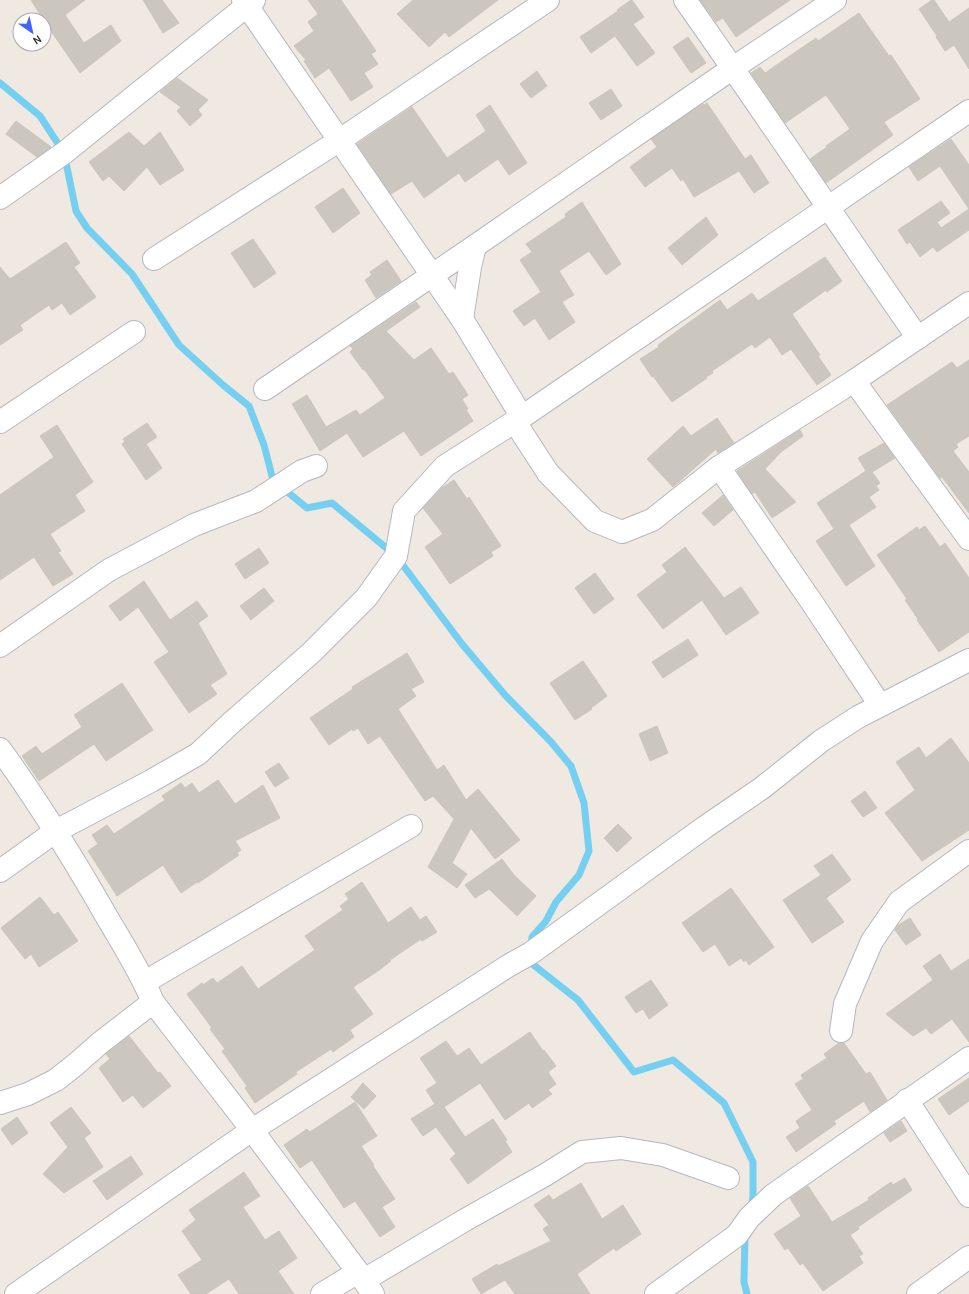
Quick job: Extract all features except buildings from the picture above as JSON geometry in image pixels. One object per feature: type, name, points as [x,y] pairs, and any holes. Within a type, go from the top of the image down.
[{"type":"street","points":[[154,259],[340,140],[548,0]]},
{"type":"street","points":[[685,0],[918,338]]},
{"type":"street","points":[[265,389],[733,68],[835,0]]},
{"type":"street","points":[[0,198],[64,153],[248,2],[462,319],[548,473],[595,521],[622,532],[652,520],[719,467],[854,381],[969,303]]},
{"type":"street","points":[[0,872],[56,831],[152,781],[198,754],[230,723],[311,653],[366,598],[396,556],[404,511],[445,466],[518,420],[969,111]]},
{"type":"street","points":[[462,319],[470,267],[475,246]]},
{"type":"street","points":[[0,422],[134,332]]},
{"type":"street","points":[[854,381],[969,539]]},
{"type":"street","points":[[0,646],[109,570],[194,525],[256,501],[302,471],[316,466]]},
{"type":"street","points":[[719,467],[880,705]]},
{"type":"street","points":[[16,1294],[252,1130],[508,966],[531,953],[705,826],[762,788],[821,741],[858,717],[969,660]]},
{"type":"street","points":[[0,749],[56,831],[145,982],[153,1002],[252,1130],[365,1282]]},
{"type":"street","points":[[145,982],[411,826]]},
{"type":"street","points":[[841,1031],[845,1004],[872,941],[899,902],[969,851]]},
{"type":"street","points":[[0,1103],[28,1094],[56,1080],[100,1043],[153,1002]]},
{"type":"street","points":[[656,1294],[737,1235],[749,1218],[773,1195],[969,1058]]},
{"type":"street","points":[[907,1100],[969,1196]]},
{"type":"street","points":[[322,1294],[365,1282],[465,1220],[545,1175],[582,1152],[621,1148],[663,1155],[728,1178]]},
{"type":"street","points":[[918,1294],[969,1257]]},
{"type":"waterway","points":[[0,83],[40,116],[64,153],[76,211],[87,228],[132,274],[179,345],[223,385],[249,406],[264,445],[273,480],[307,508],[332,503],[396,556],[462,644],[505,695],[551,742],[571,766],[584,803],[589,851],[579,875],[556,902],[546,921],[532,937],[531,963],[578,1000],[634,1072],[673,1060],[724,1103],[753,1162],[753,1197],[751,1208]]},
{"type":"waterway","points":[[745,1234],[744,1282],[747,1294]]}]
